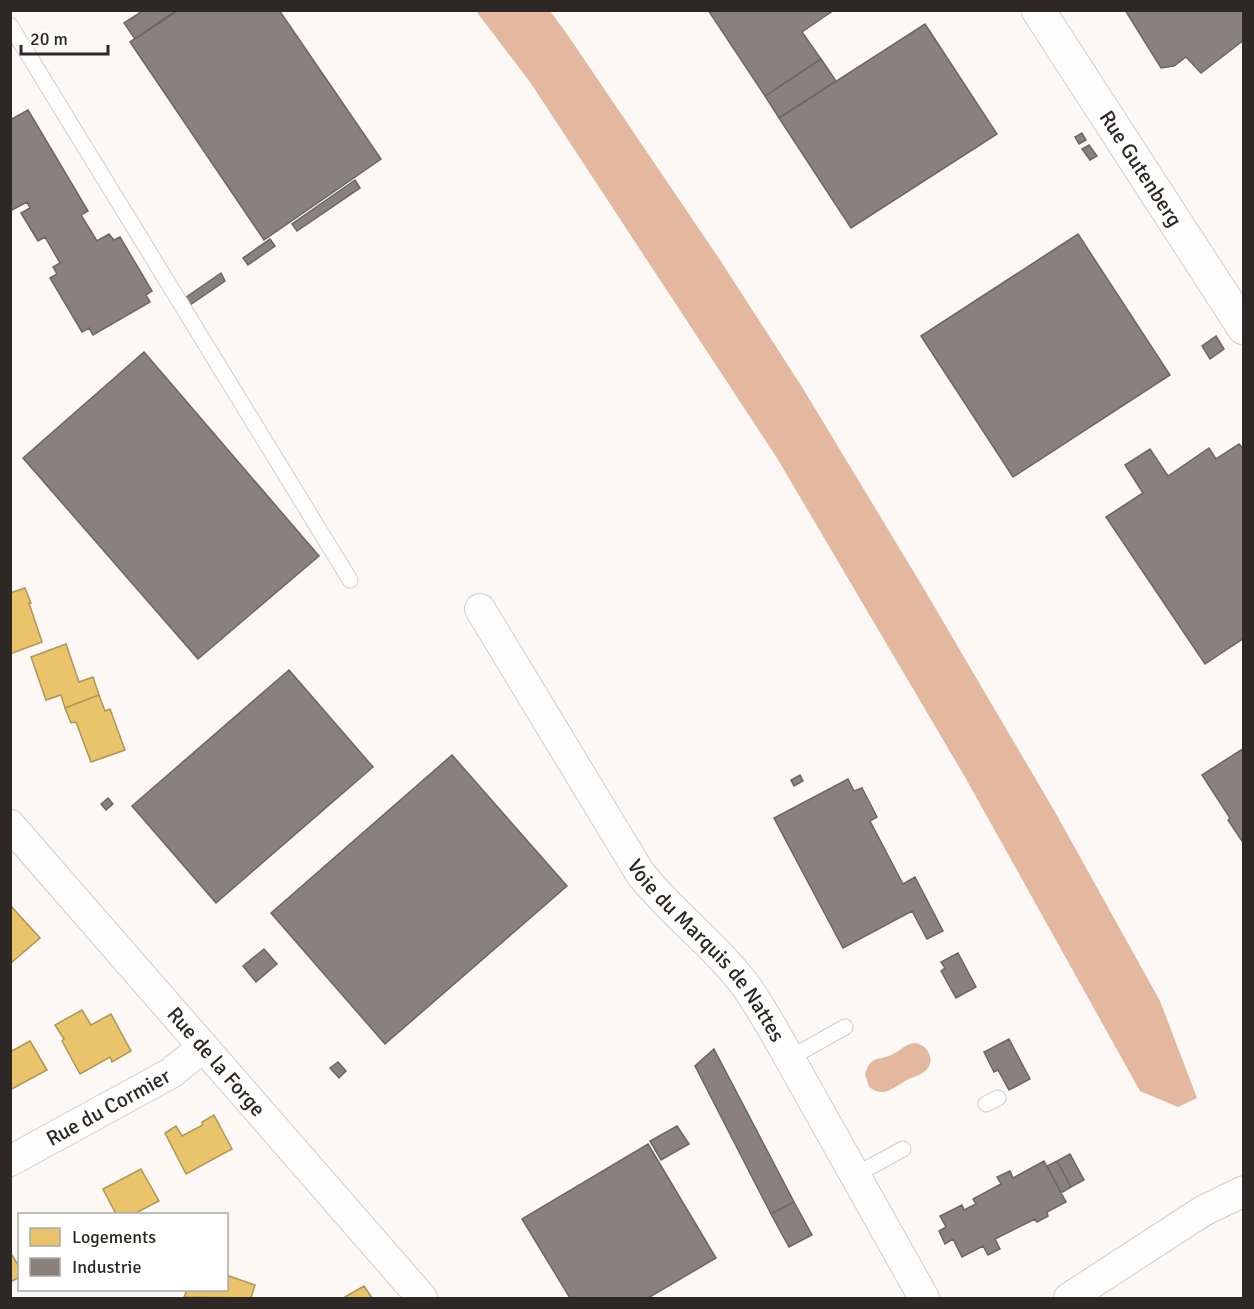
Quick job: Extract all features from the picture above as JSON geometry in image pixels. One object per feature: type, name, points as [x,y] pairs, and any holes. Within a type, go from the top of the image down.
[{"type":"street","name":"Rue Gutenberg","points":[[1038,10],[1244,328]]},
{"type":"street","name":"Voie du Marquis de Nattes","points":[[480,609],[640,873],[659,897],[748,988],[790,1058],[924,1299]]},
{"type":"street","name":"Rue de la Forge","points":[[10,825],[422,1299]]},
{"type":"street","name":"Rue du Cormier","points":[[10,1161],[171,1073],[203,1047]]},
{"type":"street","points":[[1069,1299],[1203,1211],[1244,1191]]},
{"type":"lane","points":[[10,25],[350,580]]},
{"type":"lane","points":[[790,1058],[845,1027]]},
{"type":"lane","points":[[855,1175],[903,1149]]},
{"type":"shaded area","points":[[476,11],[550,11],[720,260],[802,387],[1055,812],[1160,1001],[1197,1098],[1178,1107],[1140,1091],[965,777],[777,458],[530,82]]},
{"type":"shaded area","points":[[917,1043],[925,1048],[930,1056],[930,1064],[924,1072],[889,1091],[880,1092],[869,1087],[865,1074],[872,1061],[891,1055],[909,1044]]},
{"type":"building: Logements","points":[[25,588],[42,642],[10,654],[10,593]]},
{"type":"building: Logements","points":[[66,644],[79,682],[93,677],[99,695],[65,708],[61,695],[46,700],[31,657]]},
{"type":"building: Logements","points":[[99,695],[105,711],[110,709],[125,750],[91,762],[76,722],[71,723],[65,708]]},
{"type":"building: Logements","points":[[10,905],[40,938],[12,962],[10,961]]},
{"type":"building: Logements","points":[[82,1010],[91,1025],[111,1014],[131,1051],[112,1062],[110,1057],[80,1074],[55,1025]]},
{"type":"building: Logements","points":[[30,1041],[47,1070],[10,1090],[10,1052]]},
{"type":"building: Logements","points":[[214,1115],[232,1149],[186,1174],[165,1133],[176,1126],[182,1136],[203,1125],[202,1122]]},
{"type":"building: Logements","points":[[141,1169],[159,1201],[136,1213],[115,1213],[103,1189]]},
{"type":"building: Logements","points":[[10,1252],[18,1265],[18,1278],[10,1282]]},
{"type":"building: Logements","points":[[228,1276],[255,1285],[251,1298],[184,1297],[187,1291],[228,1291]]},
{"type":"building: Logements","points":[[364,1286],[372,1298],[343,1298]]},
{"type":"building: Industrie","points":[[144,10],[175,10],[176,12],[135,39],[124,23]]},
{"type":"building: Industrie","points":[[177,10],[279,10],[381,159],[264,240],[130,42]]},
{"type":"building: Industrie","points":[[708,10],[834,10],[802,32],[821,59],[765,96]]},
{"type":"building: Industrie","points":[[1125,10],[1244,10],[1244,40],[1201,73],[1186,57],[1174,66],[1161,68]]},
{"type":"building: Industrie","points":[[925,24],[997,134],[851,228],[779,118]]},
{"type":"building: Industrie","points":[[821,59],[836,81],[779,118],[765,96]]},
{"type":"building: Industrie","points":[[28,110],[88,211],[81,215],[97,241],[109,234],[114,240],[120,237],[152,291],[146,295],[150,302],[93,335],[89,328],[82,332],[50,278],[57,274],[53,267],[60,263],[45,237],[38,241],[21,213],[30,208],[27,202],[10,211],[10,120]]},
{"type":"building: Industrie","points":[[1082,133],[1086,140],[1079,144],[1075,137]]},
{"type":"building: Industrie","points":[[1089,145],[1097,156],[1090,160],[1082,149]]},
{"type":"building: Industrie","points":[[355,180],[360,188],[297,231],[292,224]]},
{"type":"building: Industrie","points":[[1078,234],[1170,375],[1013,477],[921,336]]},
{"type":"building: Industrie","points":[[270,239],[275,246],[248,265],[243,258]]},
{"type":"building: Industrie","points":[[221,273],[225,281],[190,305],[185,298]]},
{"type":"building: Industrie","points":[[1216,336],[1224,349],[1210,359],[1202,346]]},
{"type":"building: Industrie","points":[[144,352],[319,556],[198,659],[23,458]]},
{"type":"building: Industrie","points":[[1239,444],[1244,450],[1244,638],[1205,664],[1106,517],[1143,493],[1125,465],[1150,449],[1168,476],[1209,448],[1216,459]]},
{"type":"building: Industrie","points":[[289,670],[373,767],[216,903],[132,806]]},
{"type":"building: Industrie","points":[[1244,748],[1244,844],[1202,775]]},
{"type":"building: Industrie","points":[[452,755],[567,886],[385,1044],[271,913]]},
{"type":"building: Industrie","points":[[800,775],[803,781],[794,786],[791,780]]},
{"type":"building: Industrie","points":[[848,779],[854,791],[862,788],[877,817],[870,821],[903,884],[915,877],[943,931],[927,939],[912,911],[843,948],[774,818]]},
{"type":"building: Industrie","points":[[108,798],[113,804],[106,810],[101,804]]},
{"type":"building: Industrie","points":[[264,949],[277,964],[256,982],[243,966]]},
{"type":"building: Industrie","points":[[958,953],[976,987],[956,998],[941,971],[945,968],[941,962]]},
{"type":"building: Industrie","points":[[1009,1039],[1030,1079],[1009,1090],[998,1070],[994,1072],[984,1052]]},
{"type":"building: Industrie","points":[[714,1049],[794,1202],[771,1214],[695,1066]]},
{"type":"building: Industrie","points":[[338,1062],[346,1071],[339,1078],[330,1068]]},
{"type":"building: Industrie","points":[[677,1126],[689,1144],[661,1160],[650,1141]]},
{"type":"building: Industrie","points":[[648,1144],[716,1258],[648,1298],[570,1298],[522,1219]]},
{"type":"building: Industrie","points":[[1070,1154],[1084,1180],[1071,1187],[1057,1161]]},
{"type":"building: Industrie","points":[[1044,1161],[1066,1202],[1047,1212],[1048,1216],[1037,1222],[1035,1219],[995,1239],[1000,1249],[988,1255],[983,1246],[962,1257],[953,1239],[945,1244],[939,1231],[946,1227],[940,1216],[962,1205],[964,1210],[976,1204],[973,1199],[1001,1184],[997,1177],[1010,1171],[1013,1178]]},
{"type":"building: Industrie","points":[[1057,1161],[1071,1187],[1061,1193],[1047,1166]]},
{"type":"building: Industrie","points":[[794,1202],[812,1235],[789,1247],[771,1214]]}]
